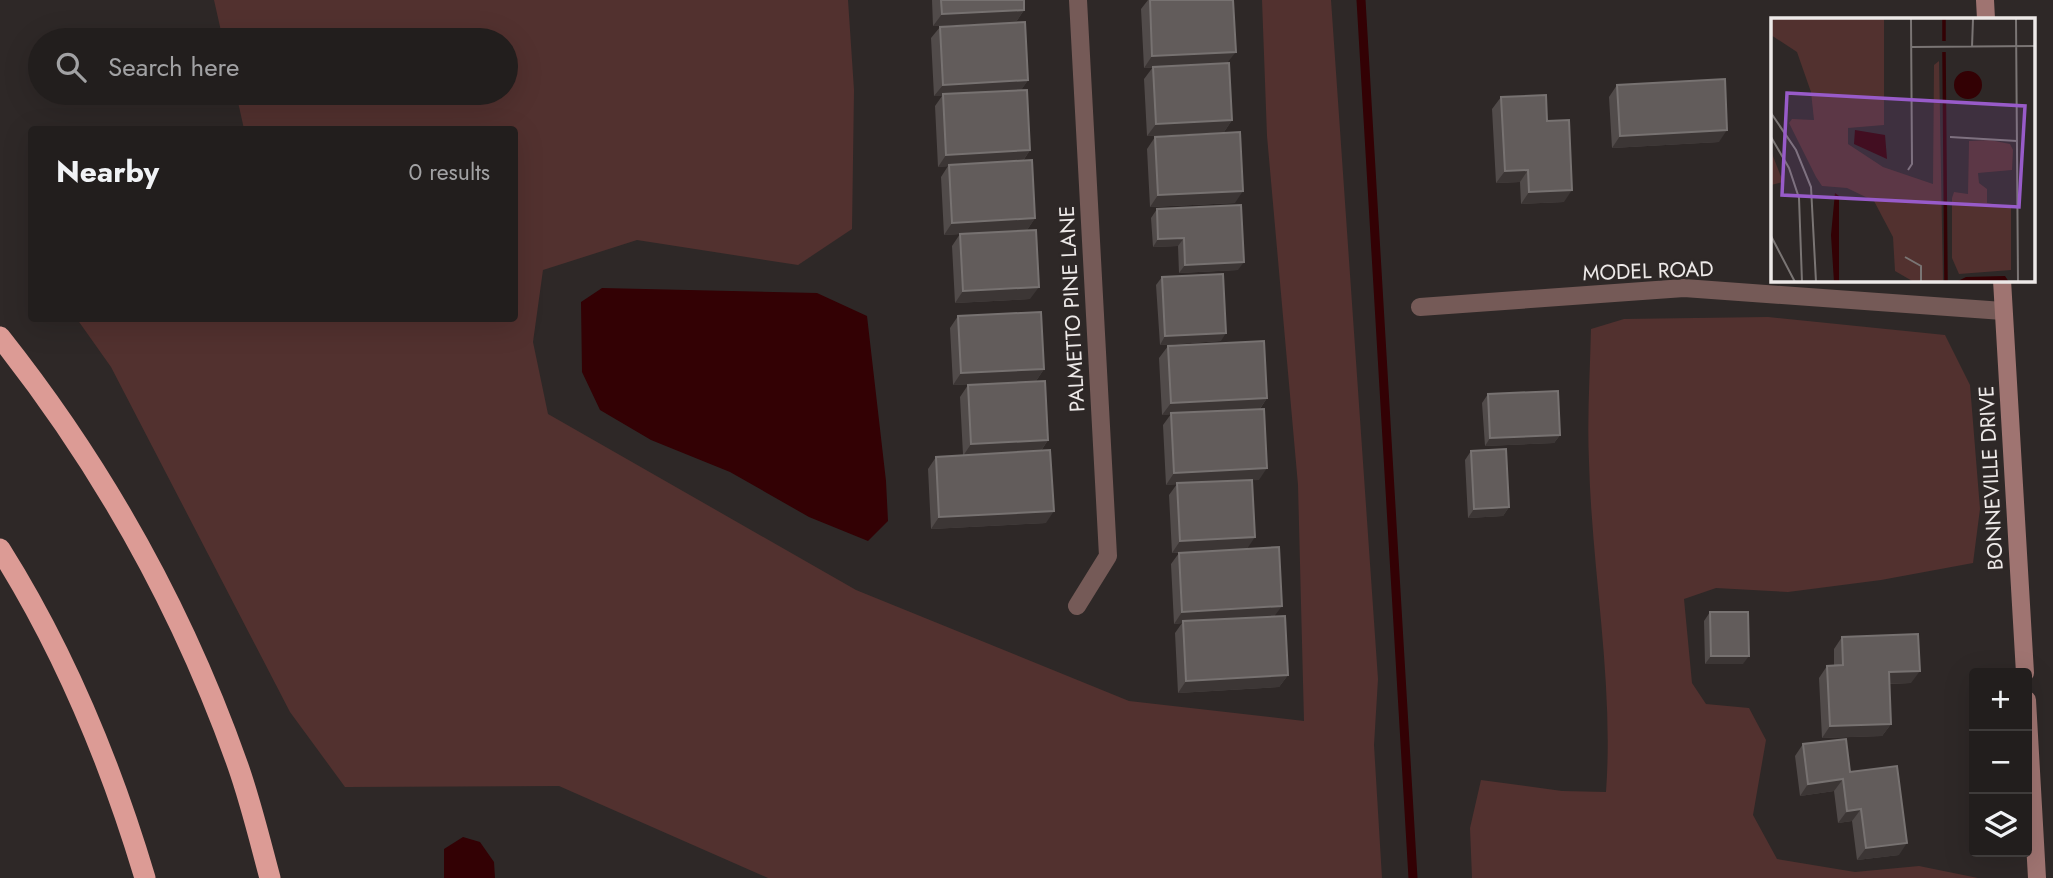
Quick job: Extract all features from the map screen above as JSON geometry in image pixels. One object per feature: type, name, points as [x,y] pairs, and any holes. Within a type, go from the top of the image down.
[{"type":"highway","points":[[0,337],[74,435],[164,590],[229,740],[248,795],[270,878]]},
{"type":"highway","points":[[0,549],[56,646],[85,707],[112,775],[145,878]]},
{"type":"street","name":"PALMETTO PINE LANE","points":[[1077,0],[1108,556],[1077,606]]},
{"type":"street","points":[[1985,0],[1986,18]]},
{"type":"street","name":"BONNEVILLE DRIVE","points":[[2001,282],[2025,668]]},
{"type":"street","name":"MODEL ROAD","points":[[1420,307],[1684,288],[2003,311]]},
{"type":"street","points":[[2029,731],[2038,878]]},
{"type":"shaded area","points":[[214,0],[848,0],[854,90],[852,229],[798,265],[637,240],[543,270],[533,342],[548,414],[856,590],[1129,701],[1304,721],[1298,485],[1267,136],[1262,0],[1331,0],[1378,679],[1374,745],[1382,878],[768,878],[559,786],[345,787],[290,712],[111,367],[79,322],[518,322],[518,126],[243,126],[239,105],[518,105],[518,28],[220,28]]},
{"type":"shaded area","points":[[602,288],[817,293],[867,316],[888,521],[868,541],[809,517],[730,472],[651,440],[600,410],[582,372],[581,302]]},
{"type":"shaded area","points":[[1768,317],[1945,335],[1970,385],[1980,509],[1973,563],[1881,580],[1788,592],[1716,588],[1684,599],[1692,683],[1706,704],[1749,708],[1766,740],[1753,815],[1777,859],[1855,872],[1919,866],[1978,878],[1472,878],[1470,828],[1481,780],[1562,791],[1606,792],[1608,751],[1605,669],[1589,462],[1591,329],[1624,319]]},
{"type":"shaded area","points":[[463,837],[480,842],[494,862],[495,878],[444,878],[444,849]]},
{"type":"building","points":[[941,0],[1024,0],[1024,10],[942,14]]},
{"type":"building","points":[[1150,0],[1233,0],[1236,52],[1152,56]]},
{"type":"building","points":[[1025,22],[1028,80],[943,85],[940,27]]},
{"type":"building","points":[[1229,63],[1232,120],[1156,124],[1153,67]]},
{"type":"building","points":[[1725,79],[1727,130],[1620,136],[1617,85]]},
{"type":"building","points":[[1027,90],[1030,150],[946,155],[943,94]]},
{"type":"building","points":[[1546,95],[1547,121],[1569,120],[1572,190],[1529,192],[1528,170],[1505,171],[1501,97]]},
{"type":"building","points":[[1240,132],[1243,191],[1158,195],[1155,137]]},
{"type":"building","points":[[1032,160],[1035,218],[952,223],[949,165]]},
{"type":"building","points":[[1241,205],[1244,262],[1185,265],[1184,238],[1158,239],[1157,209]]},
{"type":"building","points":[[1036,230],[1039,287],[963,291],[960,234]]},
{"type":"building","points":[[1223,274],[1226,333],[1165,336],[1162,277]]},
{"type":"building","points":[[1041,312],[1044,369],[961,373],[958,316]]},
{"type":"building","points":[[1264,341],[1267,398],[1171,403],[1168,346]]},
{"type":"building","points":[[1045,381],[1048,440],[971,444],[968,385]]},
{"type":"building","points":[[1558,391],[1560,435],[1490,438],[1488,394]]},
{"type":"building","points":[[1264,409],[1267,468],[1174,473],[1171,413]]},
{"type":"building","points":[[1506,449],[1509,507],[1474,509],[1471,451]]},
{"type":"building","points":[[1050,450],[1054,511],[939,517],[936,457]]},
{"type":"building","points":[[1252,480],[1255,537],[1180,541],[1177,483]]},
{"type":"building","points":[[1279,547],[1282,606],[1182,612],[1179,553]]},
{"type":"building","points":[[1710,612],[1748,612],[1749,656],[1711,656]]},
{"type":"building","points":[[1285,616],[1288,675],[1186,681],[1183,621]]},
{"type":"building","points":[[1918,634],[1920,671],[1889,672],[1891,724],[1830,726],[1827,666],[1843,665],[1842,637]]},
{"type":"building","points":[[1846,739],[1850,772],[1897,766],[1907,843],[1866,848],[1861,809],[1847,811],[1843,779],[1808,784],[1803,744]]},
{"type":"waterway","points":[[1361,0],[1413,878]]}]
